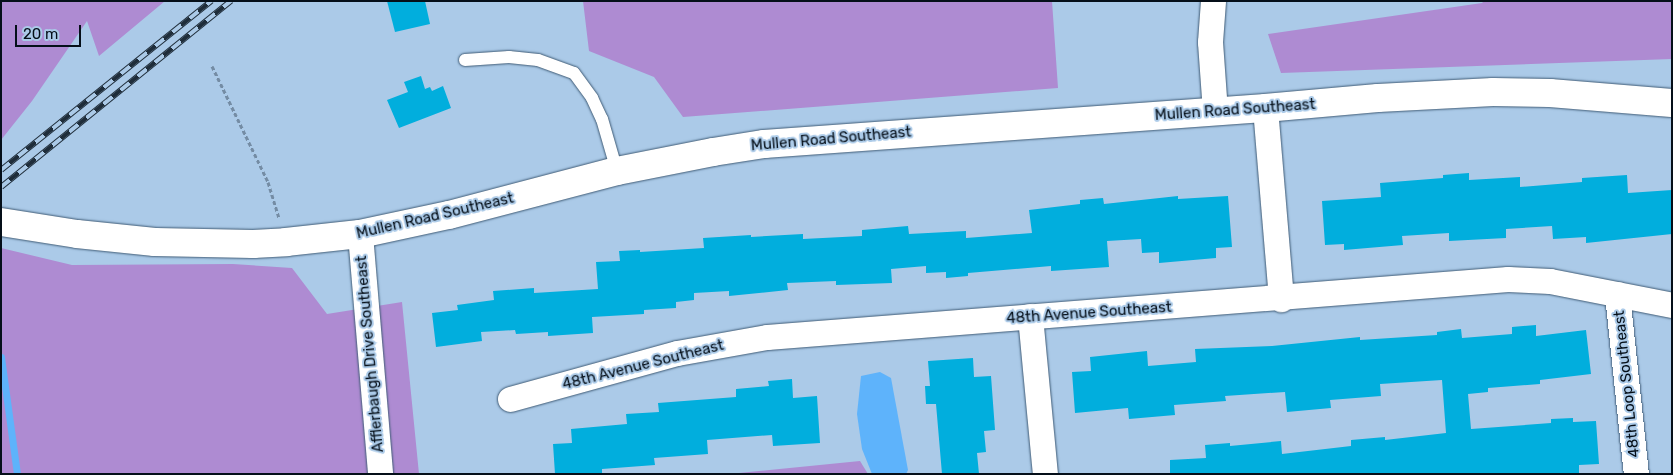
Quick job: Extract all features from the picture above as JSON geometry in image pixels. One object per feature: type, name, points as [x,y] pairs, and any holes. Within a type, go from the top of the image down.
[{"type":"street","points":[[1213,1],[1210,42],[1215,112]]},
{"type":"street","name":"Mullen Road Southeast","points":[[1,222],[58,231],[155,242],[253,244],[286,242],[360,234],[449,215],[616,171],[703,153],[764,144],[1215,112],[1378,98],[1493,92],[1550,93],[1672,103]]},
{"type":"street","points":[[1265,108],[1282,298]]},
{"type":"street","name":"Afflerbaugh Drive Southeast","points":[[360,234],[380,474]]},
{"type":"street","name":"48th Avenue Southeast","points":[[510,398],[676,353],[767,337],[1508,280],[1550,281],[1672,305]]},
{"type":"street","name":"48th Loop Southeast","points":[[1618,294],[1636,474]]},
{"type":"street","points":[[1030,316],[1044,474]]},
{"type":"lane","points":[[465,60],[509,57],[538,60],[574,74],[592,98],[602,119],[616,171]]},
{"type":"path","points":[[212,66],[268,182],[286,242]]},
{"type":"shaded area","points":[[1,1],[165,1],[99,56],[87,21],[32,101],[1,140]]},
{"type":"shaded area","points":[[583,1],[1052,1],[1058,88],[683,117],[654,77],[589,51]]},
{"type":"shaded area","points":[[1484,1],[1672,1],[1672,59],[1281,73],[1268,34],[1482,3]]},
{"type":"shaded area","points":[[1,248],[72,265],[233,264],[292,268],[327,314],[402,302],[419,474],[1,474]]},
{"type":"shaded area","points":[[860,461],[868,474],[729,474]]},
{"type":"water","points":[[880,372],[891,378],[908,470],[906,474],[872,474],[862,449],[857,414],[861,376]]},
{"type":"building","points":[[387,1],[425,1],[430,24],[395,32]]},
{"type":"building","points":[[421,76],[425,89],[430,87],[432,91],[443,86],[451,108],[399,128],[387,100],[408,92],[404,82]]},
{"type":"building","points":[[1469,173],[1469,180],[1520,177],[1520,187],[1582,182],[1582,178],[1627,175],[1628,193],[1672,190],[1672,234],[1586,243],[1586,237],[1553,239],[1552,226],[1506,229],[1506,238],[1449,241],[1449,233],[1402,236],[1403,245],[1344,250],[1344,244],[1325,245],[1322,201],[1381,197],[1380,183],[1443,178],[1443,175]]},
{"type":"building","points":[[1178,196],[1178,199],[1228,196],[1232,247],[1216,248],[1216,258],[1159,263],[1159,252],[1142,253],[1141,239],[1107,241],[1109,267],[1051,271],[1051,266],[968,273],[968,276],[946,278],[946,272],[926,273],[926,266],[891,269],[892,283],[836,285],[836,281],[787,283],[788,290],[729,296],[729,291],[694,293],[694,300],[676,302],[676,308],[644,310],[644,314],[592,317],[593,333],[548,336],[548,332],[516,334],[515,330],[481,332],[482,341],[436,347],[432,313],[458,310],[457,305],[494,300],[493,291],[534,288],[534,293],[598,289],[596,262],[620,261],[619,251],[640,250],[640,252],[704,248],[703,238],[751,235],[751,237],[803,234],[803,239],[862,236],[862,230],[908,226],[909,234],[966,231],[966,238],[1032,233],[1029,210],[1080,204],[1080,200],[1103,198],[1104,204]]},
{"type":"building","points":[[1536,325],[1536,336],[1586,330],[1591,374],[1540,380],[1540,384],[1488,388],[1488,392],[1468,394],[1471,429],[1551,423],[1551,419],[1573,418],[1573,422],[1596,421],[1599,464],[1579,465],[1579,474],[1170,474],[1170,460],[1206,458],[1205,445],[1230,443],[1230,446],[1281,441],[1282,454],[1351,446],[1351,440],[1385,437],[1385,440],[1446,433],[1442,380],[1380,384],[1381,396],[1330,400],[1331,408],[1287,412],[1285,392],[1225,396],[1226,401],[1174,405],[1175,415],[1129,419],[1128,408],[1075,413],[1072,372],[1091,371],[1090,357],[1147,351],[1148,366],[1196,362],[1195,349],[1272,346],[1360,337],[1360,340],[1437,335],[1437,332],[1461,329],[1462,338],[1512,334],[1512,327]]},
{"type":"building","points":[[973,358],[974,377],[991,376],[995,430],[984,431],[986,452],[977,453],[979,474],[942,474],[936,404],[926,404],[925,386],[930,386],[928,361]]},
{"type":"building","points":[[792,379],[793,398],[817,396],[820,443],[773,446],[772,435],[707,440],[708,454],[654,458],[655,465],[602,469],[602,474],[555,474],[553,444],[572,443],[571,429],[627,424],[626,414],[659,412],[658,403],[736,397],[736,389],[769,386],[768,381]]},
{"type":"waterway","points":[[1,357],[17,474]]},
{"type":"railway","points":[[1,170],[211,1]]},
{"type":"railway","points":[[1,187],[231,1]]}]
